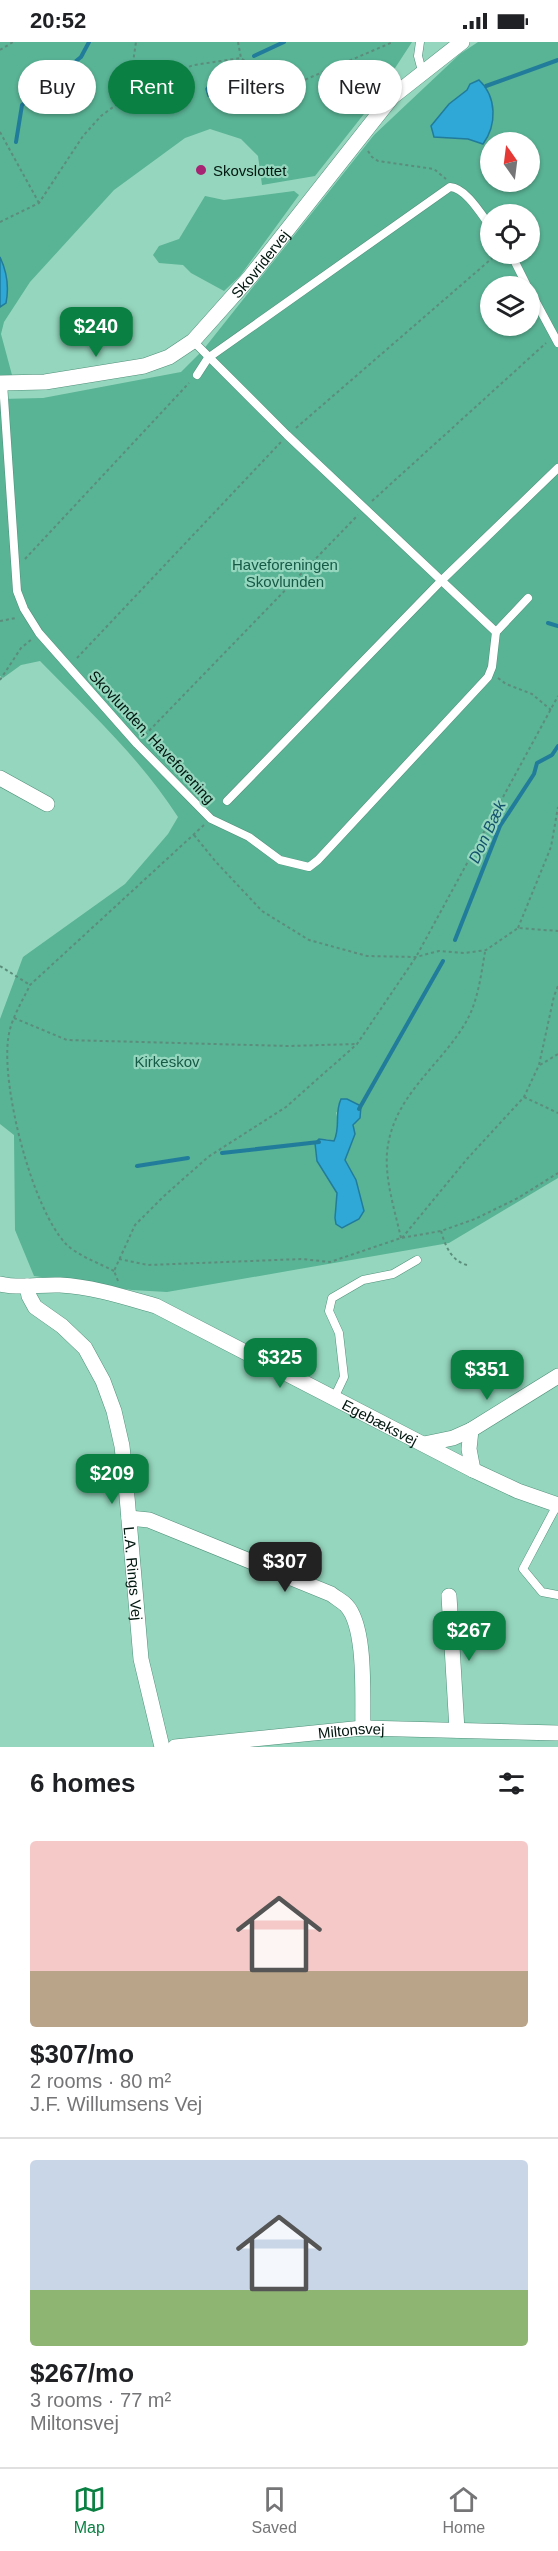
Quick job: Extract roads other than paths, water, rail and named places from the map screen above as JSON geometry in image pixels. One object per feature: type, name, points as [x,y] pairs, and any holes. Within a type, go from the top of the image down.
[{"type":"street","name":"Skovridervej","points":[[2,383],[45,382],[144,366],[169,357],[193,341],[250,277],[358,137],[393,97],[422,71],[462,42]]},
{"type":"street","points":[[0,778],[47,804]]},
{"type":"street","name":"Egebæksvej","points":[[0,1284],[12,1287],[58,1285],[90,1288],[156,1306],[473,1470],[518,1491],[557,1505]]},
{"type":"street","name":"L.A. Rings Vej","points":[[27,1286],[35,1307],[62,1326],[85,1348],[103,1381],[114,1411],[122,1446],[141,1659],[162,1747]]},
{"type":"street","points":[[424,1444],[453,1438],[471,1430],[558,1377]]},
{"type":"street","points":[[471,1430],[469,1449],[473,1470]]},
{"type":"street","points":[[129,1518],[149,1520],[331,1594],[347,1606],[355,1619],[359,1640],[363,1728]]},
{"type":"street","points":[[449,1596],[457,1730]]},
{"type":"street","name":"Miltonsvej","points":[[175,1747],[363,1728],[558,1733]]},
{"type":"lane","points":[[420,42],[418,56],[422,71]]},
{"type":"lane","points":[[197,375],[208,358],[450,187],[456,187],[462,192],[480,214]]},
{"type":"lane","points":[[540,310],[558,343]]},
{"type":"lane","points":[[193,341],[208,358],[496,632],[528,598]]},
{"type":"lane","name":"Skovlunden, Haveforening","points":[[2,383],[16,591],[24,609],[39,633],[137,744],[211,819],[249,837],[280,860],[309,867],[374,799],[490,672],[496,632]]},
{"type":"lane","points":[[227,801],[441,581],[558,468]]},
{"type":"lane","points":[[334,1398],[344,1377],[339,1333],[329,1311],[332,1298],[363,1280],[393,1275],[417,1260]]},
{"type":"lane","points":[[557,1505],[523,1569],[542,1592],[558,1595]]},
{"type":"water","points":[[479,80],[489,94],[493,111],[490,132],[480,132],[480,143],[468,139],[434,137],[431,126],[449,104],[467,90],[470,84]]},
{"type":"water","points":[[0,257],[6,274],[7,292],[6,303],[0,307]]},
{"type":"water","points":[[341,1099],[347,1099],[361,1106],[360,1118],[353,1125],[355,1134],[345,1160],[356,1180],[364,1211],[359,1219],[342,1228],[336,1224],[335,1218],[337,1193],[317,1161],[315,1143],[319,1139],[334,1141]]},
{"type":"waterway","points":[[16,142],[22,105],[81,57],[89,42]]},
{"type":"waterway","points":[[254,56],[284,42]]},
{"type":"waterway","points":[[486,86],[558,60]]},
{"type":"waterway","points":[[548,623],[558,626]]},
{"type":"waterway","name":"Don Bæk","points":[[455,940],[500,826],[534,774],[537,763],[552,755],[558,746]]},
{"type":"waterway","name":"Don Bæk","points":[[359,1109],[443,961]]},
{"type":"waterway","points":[[222,1153],[319,1142]]},
{"type":"waterway","points":[[137,1166],[188,1158]]},
{"type":"place","name":"Skovslottet","points":[[201,170]]},
{"type":"park label","name":"Haveforeningen Skovlunden","points":[[285,572]]},
{"type":"park label","name":"Kirkeskov","points":[[167,1061]]}]
